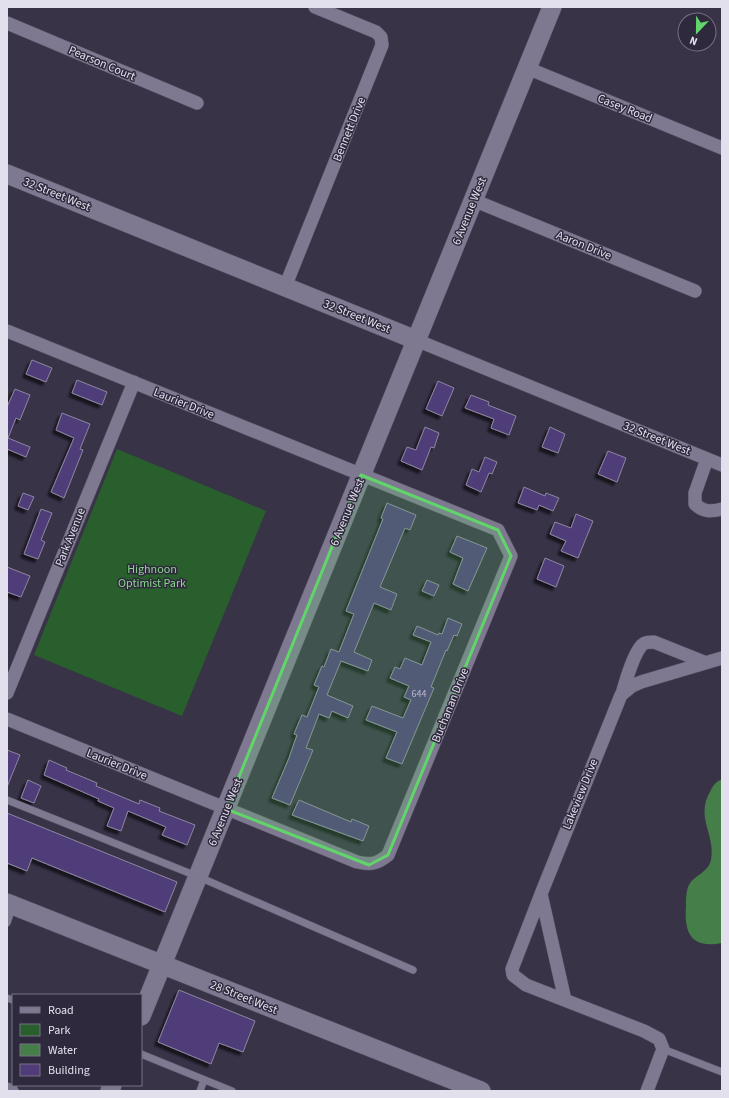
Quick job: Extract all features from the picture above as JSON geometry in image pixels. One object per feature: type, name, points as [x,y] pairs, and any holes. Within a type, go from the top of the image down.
[{"type":"street","name":"Bennett Drive","points":[[285,287],[382,45],[381,37],[376,32],[315,7]]},
{"type":"street","name":"6 Avenue West","points":[[142,1014],[199,877],[552,7]]},
{"type":"street","name":"Pearson Court","points":[[7,23],[197,103]]},
{"type":"street","name":"Casey Road","points":[[527,68],[722,148]]},
{"type":"street","name":"32 Street West","points":[[7,174],[722,465]]},
{"type":"street","name":"Aaron Drive","points":[[473,200],[695,291]]},
{"type":"street","name":"Laurier Drive","points":[[7,330],[361,475]]},
{"type":"street","name":"Park Avenue","points":[[7,693],[134,382]]},
{"type":"street","points":[[707,459],[695,492],[695,504],[701,510],[713,511],[722,509]]},
{"type":"street","name":"Buchanan Drive","points":[[226,809],[357,862],[369,865],[380,862],[388,855],[511,556],[498,530],[361,475]]},
{"type":"street","name":"Lakeview Drive","points":[[661,1044],[565,1000],[526,985],[513,976],[512,969],[641,646],[646,642],[654,642],[704,662]]},
{"type":"street","points":[[621,695],[632,686],[641,682],[704,662],[722,658]]},
{"type":"street","name":"Laurier Drive","points":[[7,719],[226,809]]},
{"type":"street","points":[[541,894],[565,1000]]},
{"type":"street","name":"28 Street West","points":[[9,910],[162,965],[481,1091]]},
{"type":"street","points":[[647,1091],[661,1044]]},
{"type":"street","points":[[7,1089],[12,1091]]},
{"type":"lane","points":[[7,800],[199,877],[413,970]]},
{"type":"lane","points":[[661,1044],[722,1072]]},
{"type":"lane","points":[[142,1054],[232,1091]]},
{"type":"lane","points":[[200,1091],[204,1080]]},
{"type":"highlighted area","points":[[361,475],[498,530],[511,556],[388,855],[369,865],[226,809]]},
{"type":"green space","name":"Highnoon Optimist Park","points":[[117,449],[266,511],[182,716],[34,655]]},
{"type":"water","points":[[722,779],[722,943],[703,944],[696,941],[688,931],[686,924],[686,895],[691,882],[707,868],[711,860],[711,842],[705,818],[706,801],[712,787]]},
{"type":"building","points":[[32,360],[52,368],[46,382],[26,374]]},
{"type":"building","points":[[77,380],[107,392],[102,405],[72,393]]},
{"type":"building","points":[[438,381],[454,388],[442,416],[426,409]]},
{"type":"building","points":[[15,389],[30,395],[20,420],[16,418],[8,438],[30,447],[26,457],[7,449],[7,407]]},
{"type":"building","points":[[471,395],[489,402],[488,405],[516,416],[509,435],[491,428],[494,419],[465,408]]},
{"type":"building","points":[[62,413],[90,424],[80,449],[83,450],[64,498],[51,492],[74,438],[56,430]]},
{"type":"building","points":[[425,427],[439,433],[434,448],[431,447],[422,470],[401,461],[407,447],[416,450]]},
{"type":"building","points":[[550,427],[565,434],[558,453],[542,447]]},
{"type":"building","points":[[608,451],[626,458],[617,482],[598,474]]},
{"type":"building","points":[[485,457],[497,462],[492,474],[489,473],[481,492],[466,485],[472,469],[479,472]]},
{"type":"building","points":[[524,487],[545,496],[546,493],[559,498],[553,511],[539,505],[537,510],[518,503]]},
{"type":"building","points":[[23,493],[34,497],[28,510],[18,506]]},
{"type":"building","points":[[387,503],[416,515],[410,530],[405,528],[380,587],[397,594],[391,610],[374,603],[354,652],[372,660],[368,671],[341,661],[327,695],[353,706],[348,718],[332,711],[329,718],[319,714],[306,748],[313,750],[290,805],[272,798],[289,758],[297,735],[294,734],[302,715],[307,717],[319,687],[314,685],[322,666],[324,667],[331,649],[339,652],[354,614],[346,611],[383,519],[381,518]]},
{"type":"building","points":[[41,509],[52,513],[41,540],[45,542],[38,559],[24,554]]},
{"type":"building","points":[[576,514],[593,521],[578,558],[561,551],[566,541],[550,534],[555,522],[571,528]]},
{"type":"building","points":[[457,536],[487,548],[468,591],[453,584],[463,558],[450,552]]},
{"type":"building","points":[[545,558],[564,566],[556,587],[537,579]]},
{"type":"building","points":[[7,567],[30,576],[21,597],[7,592]]},
{"type":"building","points":[[427,580],[439,585],[434,596],[422,591]]},
{"type":"building","points":[[448,618],[462,624],[457,636],[454,635],[447,651],[446,650],[431,687],[434,688],[402,764],[386,758],[397,732],[366,720],[372,706],[403,718],[411,700],[404,697],[409,686],[390,678],[395,667],[400,669],[405,658],[422,665],[431,642],[413,635],[417,626],[438,635],[439,633],[442,634]]},
{"type":"building","points":[[7,750],[20,755],[7,787]]},
{"type":"building","points":[[49,760],[67,768],[66,770],[97,783],[96,786],[139,804],[140,800],[160,808],[159,811],[195,825],[187,845],[162,835],[166,827],[128,811],[121,831],[107,826],[114,808],[98,801],[99,799],[44,775]]},
{"type":"building","points":[[28,780],[41,786],[34,803],[21,798]]},
{"type":"building","points":[[299,800],[351,822],[352,819],[369,826],[363,841],[292,815]]},
{"type":"building","points":[[7,813],[177,882],[165,912],[32,858],[27,871],[7,863]]},
{"type":"building","points":[[179,990],[255,1021],[243,1052],[219,1043],[211,1064],[158,1042]]}]
